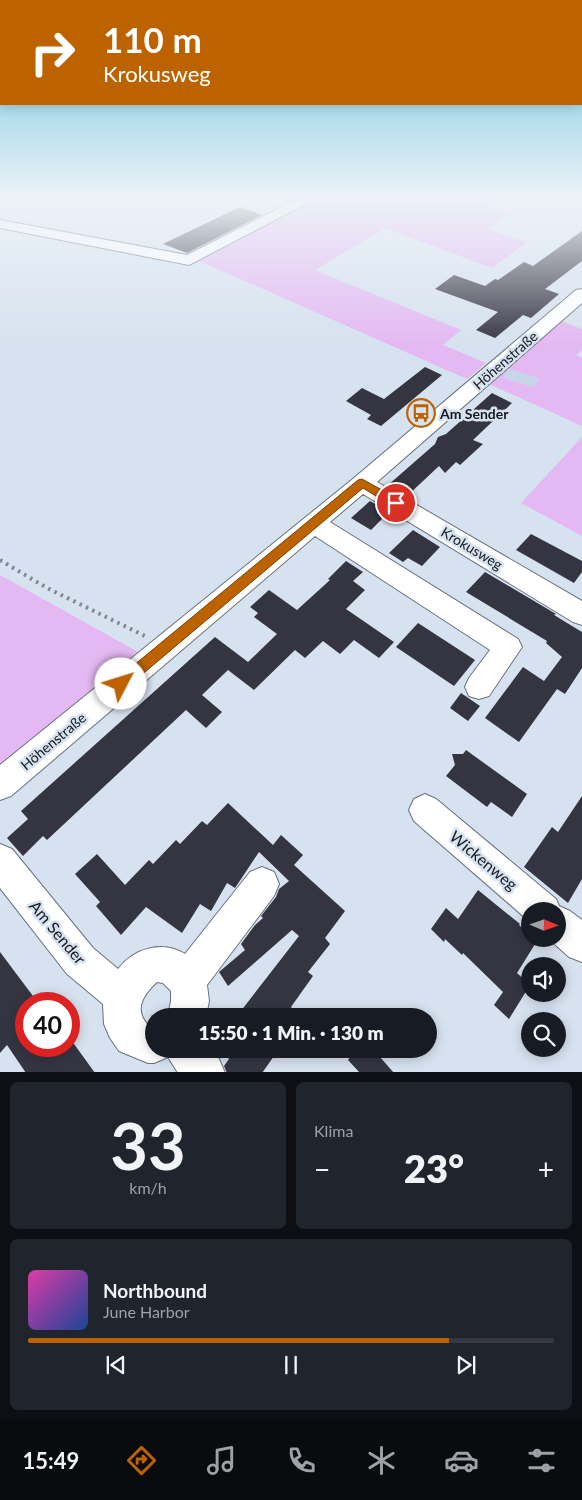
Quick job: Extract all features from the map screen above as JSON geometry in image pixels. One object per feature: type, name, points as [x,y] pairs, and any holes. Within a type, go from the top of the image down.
[{"type":"street","points":[[121,247],[189,260],[214,247]]},
{"type":"street","name":"Höhenstraße","points":[[0,785],[362,483],[582,294]]},
{"type":"street","name":"Krokusweg","points":[[362,483],[582,614]]},
{"type":"street","points":[[314,523],[508,647],[479,687]]},
{"type":"street","name":"Wickenweg","points":[[425,810],[533,902]]},
{"type":"street","name":"Am Sender","points":[[0,861],[80,961],[123,996]]},
{"type":"street","points":[[187,999],[262,884]]},
{"type":"street","points":[[566,930],[582,944]]},
{"type":"street","points":[[145,1043],[139,1042],[130,1034],[124,1023],[122,1010],[123,996],[129,983],[137,973],[148,966],[170,965],[180,972],[187,999]]},
{"type":"street","points":[[192,1058],[205,1072]]},
{"type":"path","points":[[0,560],[48,588],[166,646]]},
{"type":"shaded area","points":[[222,247],[353,247],[315,270],[461,330],[443,345],[486,363],[467,379],[197,260]]},
{"type":"shaded area","points":[[436,247],[520,247],[492,268]]},
{"type":"shaded area","points":[[559,320],[582,329],[582,350],[576,355],[582,358],[582,426],[487,383]],"holes":[[[508,369],[539,378],[534,387],[503,378]]]},
{"type":"shaded area","points":[[508,369],[539,378],[534,387],[503,378]]},
{"type":"shaded area","points":[[582,437],[582,536],[521,503]]},
{"type":"shaded area","points":[[0,575],[138,652],[0,765]]},
{"type":"building","points":[[171,247],[199,247],[187,253]]},
{"type":"building","points":[[560,247],[582,247],[582,261],[545,289],[559,294],[531,318],[523,315],[495,338],[476,330],[498,312],[435,289],[454,275],[485,286],[495,279],[498,280],[524,262],[533,266]]},
{"type":"building","points":[[425,367],[442,375],[381,426],[367,419],[371,415],[346,401],[362,388],[384,399]]},
{"type":"building","points":[[492,393],[512,403],[473,440],[483,444],[460,465],[456,462],[445,473],[439,466],[406,497],[387,486],[435,444],[438,437],[446,434]]},
{"type":"building","points":[[370,501],[389,512],[371,530],[351,518]]},
{"type":"building","points":[[413,530],[440,547],[422,566],[408,558],[403,562],[389,553]]},
{"type":"building","points":[[531,534],[582,561],[582,572],[574,583],[516,550]]},
{"type":"building","points":[[346,561],[363,572],[353,581],[365,590],[346,609],[394,642],[379,658],[354,640],[340,654],[323,641],[305,658],[295,650],[254,690],[228,670],[202,695],[222,712],[206,728],[186,710],[47,840],[43,836],[23,856],[7,838],[28,819],[21,811],[215,637],[248,662],[277,634],[254,617],[258,613],[250,607],[269,590],[297,610],[330,580],[328,579]]},
{"type":"building","points":[[485,572],[556,614],[554,615],[582,632],[582,668],[565,694],[557,689],[519,742],[485,718],[523,667],[544,681],[562,657],[546,643],[547,641],[466,592]]},
{"type":"building","points":[[418,623],[475,660],[454,686],[396,647]]},
{"type":"building","points":[[461,693],[480,706],[468,721],[450,708]]},
{"type":"building","points":[[466,750],[527,794],[512,817],[491,802],[487,807],[446,776],[455,765],[452,754],[463,754]]},
{"type":"building","points":[[582,796],[582,879],[568,903],[524,867],[552,827],[558,832]]},
{"type":"building","points":[[228,803],[273,845],[281,835],[303,855],[294,865],[345,911],[325,938],[330,944],[308,972],[313,976],[292,1008],[243,1008],[299,936],[292,930],[228,986],[219,972],[245,950],[241,944],[255,925],[263,918],[261,916],[276,897],[279,889],[289,881],[259,852],[235,888],[227,883],[211,911],[200,904],[182,933],[146,907],[121,935],[96,906],[100,902],[75,874],[97,854],[125,885],[149,860],[153,864],[176,840],[180,844],[202,821],[207,825]]},
{"type":"building","points":[[478,890],[520,924],[521,948],[533,948],[527,957],[521,957],[521,967],[517,973],[521,977],[521,1000],[509,1019],[494,1005],[503,992],[463,953],[462,955],[445,939],[444,942],[431,929],[446,908],[458,919]]},
{"type":"building","points":[[0,952],[30,992],[15,992],[15,1057],[7,1045],[0,1053]]},
{"type":"building","points":[[80,1052],[94,1072],[25,1072],[15,1057],[80,1057]]},
{"type":"building","points":[[228,1058],[273,1058],[263,1072],[227,1072],[224,1066]]},
{"type":"building","points":[[349,1058],[381,1058],[393,1072],[359,1072],[348,1060]]},
{"type":"place","name":"Am Sender","points":[[421,413]]},
{"type":"route","points":[[121,684],[362,483],[396,503]]}]
